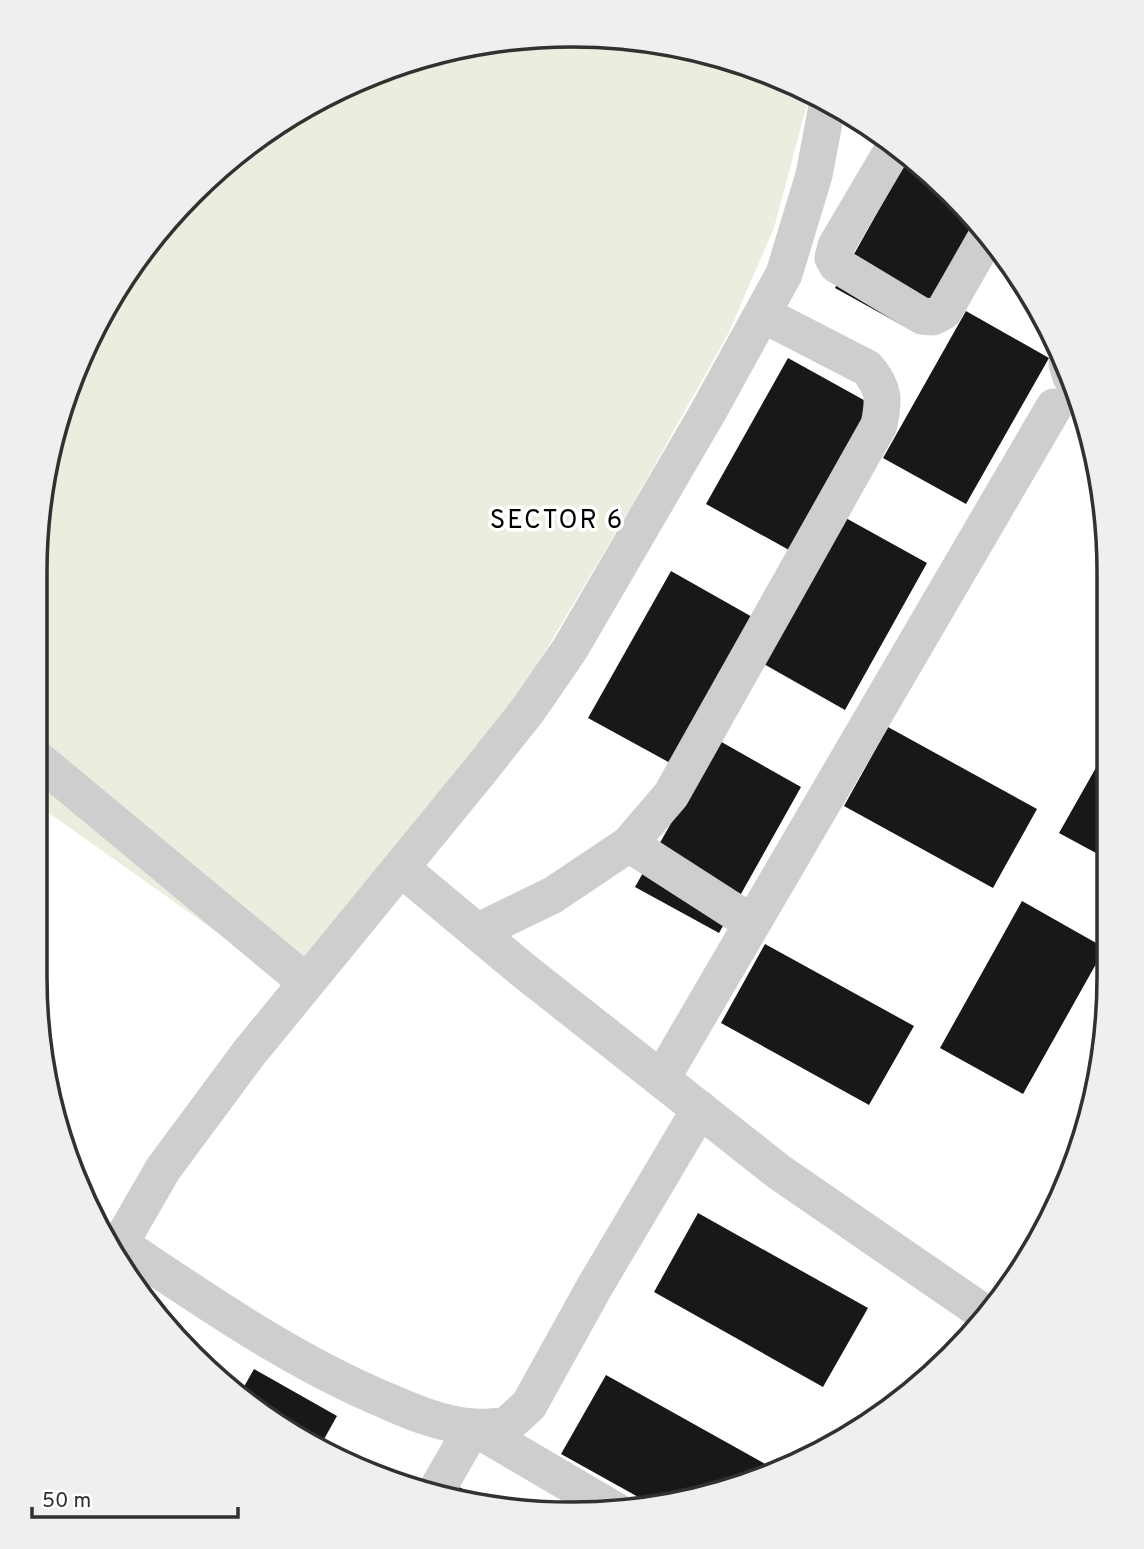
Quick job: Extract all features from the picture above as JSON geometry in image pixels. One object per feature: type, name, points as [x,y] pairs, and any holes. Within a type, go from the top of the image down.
[{"type":"street","points":[[120,1243],[163,1169],[249,1053],[528,710],[570,649],[702,423],[784,274],[803,218],[826,113]]},
{"type":"street","points":[[890,155],[836,246],[833,258],[837,265],[922,316],[933,317],[944,311],[982,245]]},
{"type":"street","points":[[477,932],[553,895],[629,844],[671,795],[879,425],[883,401],[879,381],[867,368],[762,314]]},
{"type":"street","points":[[662,1078],[1062,392]]},
{"type":"street","points":[[47,767],[306,982]]},
{"type":"street","points":[[629,844],[752,923]]},
{"type":"street","points":[[401,869],[523,970],[779,1172],[978,1308]]},
{"type":"street","points":[[128,1255],[349,1385],[410,1411],[445,1422],[473,1427],[506,1426],[529,1405],[699,1109]]},
{"type":"street","points":[[440,1485],[473,1427]]},
{"type":"street","points":[[473,1427],[599,1501]]},
{"type":"green space","points":[[538,48],[606,48],[674,57],[708,65],[773,87],[807,103],[774,228],[729,332],[635,500],[514,704],[300,973],[284,980],[47,812],[47,572],[52,504],[57,470],[75,403],[101,340],[118,310],[136,280],[177,226],[226,177],[253,156],[280,136],[340,101],[403,75],[436,65],[470,57]]},
{"type":"building","points":[[904,166],[943,201],[974,235],[918,334],[835,288]]},
{"type":"building","points":[[966,311],[1049,358],[966,504],[883,458]]},
{"type":"building","points":[[788,358],[871,404],[789,550],[706,504]]},
{"type":"building","points":[[844,517],[927,563],[845,710],[762,663]]},
{"type":"building","points":[[671,571],[754,618],[672,764],[588,718]]},
{"type":"building","points":[[888,727],[1037,809],[993,888],[844,806]]},
{"type":"building","points":[[718,740],[801,787],[719,933],[635,887]]},
{"type":"building","points":[[1097,766],[1097,854],[1059,833]]},
{"type":"building","points":[[1022,901],[1097,943],[1097,962],[1023,1094],[940,1048]]},
{"type":"building","points":[[765,944],[914,1026],[869,1105],[721,1023]]},
{"type":"building","points":[[698,1213],[868,1308],[823,1387],[654,1292]]},
{"type":"building","points":[[254,1369],[337,1416],[324,1439],[280,1413],[244,1386]]},
{"type":"building","points":[[606,1375],[766,1465],[708,1484],[639,1497],[561,1454]]},
{"type":"building","points":[[441,1477],[467,1491],[437,1484]]},
{"type":"district","name":"SECTOR 6","points":[[557,519]]}]
